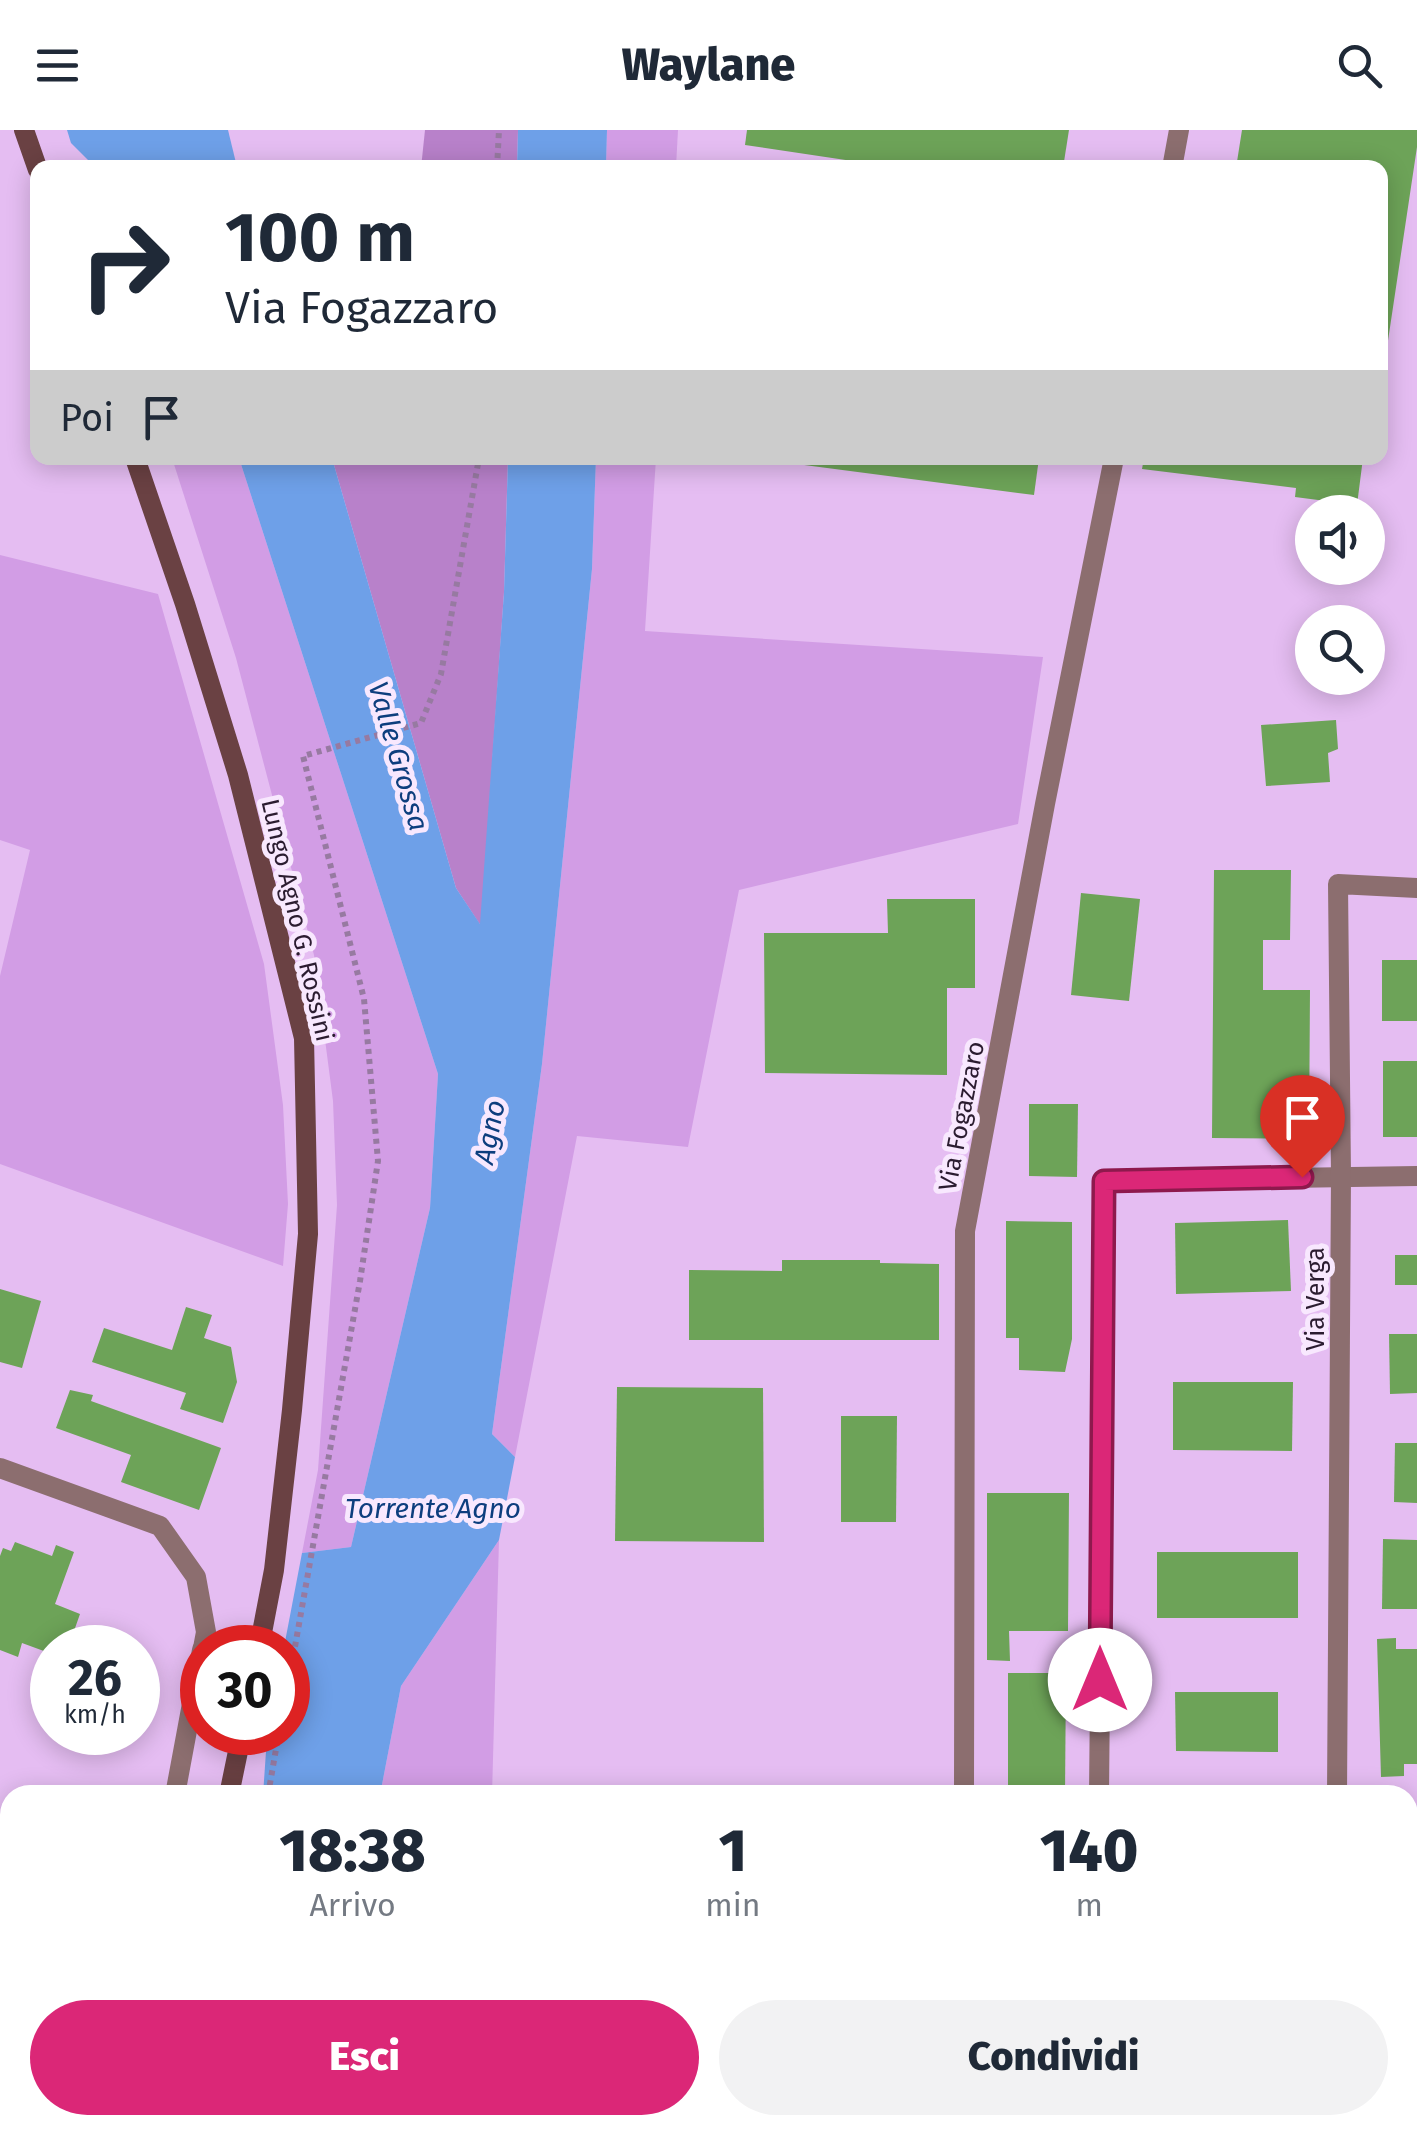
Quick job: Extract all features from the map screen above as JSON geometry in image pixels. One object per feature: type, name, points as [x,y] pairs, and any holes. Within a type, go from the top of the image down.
[{"type":"main road","points":[[24,130],[34,160]]},
{"type":"main road","name":"Lungo Agno G. Rossini","points":[[137,465],[186,604],[238,775],[304,1038],[308,1234],[274,1570],[263,1625]]},
{"type":"main road","points":[[231,1785],[237,1755]]},
{"type":"street","points":[[1173,160],[1179,130]]},
{"type":"street","name":"Via Fogazzaro","points":[[964,1785],[965,1231],[1113,465]]},
{"type":"street","name":"Via Verga","points":[[1337,1785],[1341,1176],[1338,884],[1417,888]]},
{"type":"street","points":[[1100,1785],[1104,1181],[1417,1176]]},
{"type":"street","points":[[0,1468],[160,1526],[196,1577],[205,1625]]},
{"type":"street","points":[[176,1785],[182,1755]]},
{"type":"path","points":[[497,160],[499,130]]},
{"type":"path","points":[[299,1625],[378,1161],[364,999],[304,756],[422,723],[441,674],[477,465]]},
{"type":"path","points":[[270,1785],[275,1755]]},
{"type":"shaded area","points":[[425,130],[518,130],[517,160],[422,160]]},
{"type":"shaded area","points":[[607,130],[678,130],[676,160],[606,160]]},
{"type":"shaded area","points":[[174,465],[241,465],[438,1074],[430,1208],[351,1547],[302,1553],[318,1470],[337,1205],[333,1101],[314,955],[236,658]]},
{"type":"shaded area","points":[[334,465],[508,465],[504,592],[481,926],[456,888]]},
{"type":"shaded area","points":[[596,465],[656,465],[645,631],[1043,657],[1018,824],[739,890],[688,1147],[577,1136],[515,1457],[492,1434],[542,1064],[592,569]]},
{"type":"shaded area","points":[[0,555],[158,594],[264,964],[283,1105],[288,1204],[283,1266],[0,1164],[0,976],[30,850],[0,840]]},
{"type":"shaded area","points":[[499,1540],[492,1785],[382,1785],[401,1686]]},
{"type":"water","points":[[67,130],[228,130],[235,160],[88,160],[71,143]]},
{"type":"water","points":[[518,130],[607,130],[606,160],[517,160]]},
{"type":"water","name":"Torrente Agno","points":[[241,465],[334,465],[456,888],[480,924],[504,592],[508,465],[596,465],[592,569],[542,1064],[492,1434],[515,1457],[499,1540],[401,1686],[382,1785],[264,1785],[266,1755],[310,1755],[310,1625],[288,1625],[302,1553],[351,1547],[430,1208],[438,1074]]},
{"type":"building","points":[[747,130],[1069,130],[1064,160],[845,160],[745,145]]},
{"type":"building","points":[[1242,130],[1417,130],[1388,341],[1388,160],[1237,160]]},
{"type":"building","points":[[804,465],[1038,465],[1034,495]]},
{"type":"building","points":[[1143,465],[1362,465],[1358,495],[1295,495],[1296,488],[1142,469]]},
{"type":"building","points":[[1336,720],[1338,749],[1328,753],[1330,782],[1266,786],[1261,725]]},
{"type":"building","points":[[1214,870],[1291,870],[1290,940],[1263,940],[1263,990],[1310,990],[1309,1139],[1212,1138]]},
{"type":"building","points":[[1081,893],[1140,899],[1129,1001],[1071,995]]},
{"type":"building","points":[[887,899],[975,899],[975,988],[947,988],[947,1075],[765,1073],[764,933],[888,933]]},
{"type":"building","points":[[1382,960],[1417,960],[1417,1021],[1382,1021]]},
{"type":"building","points":[[1383,1061],[1417,1061],[1417,1137],[1383,1137]]},
{"type":"building","points":[[1029,1104],[1078,1104],[1077,1177],[1029,1176]]},
{"type":"building","points":[[1288,1220],[1291,1291],[1176,1294],[1175,1223]]},
{"type":"building","points":[[1006,1221],[1072,1222],[1072,1339],[1065,1372],[1019,1370],[1019,1338],[1006,1338]]},
{"type":"building","points":[[1395,1255],[1417,1255],[1417,1285],[1395,1285]]},
{"type":"building","points":[[782,1260],[939,1264],[939,1340],[689,1340],[689,1270],[782,1271]]},
{"type":"building","points":[[0,1289],[41,1301],[22,1368],[0,1362]]},
{"type":"building","points":[[186,1307],[212,1315],[204,1338],[231,1347],[237,1382],[223,1423],[180,1409],[186,1393],[92,1362],[104,1328],[172,1350]]},
{"type":"building","points":[[1389,1334],[1417,1334],[1417,1393],[1390,1394]]},
{"type":"building","points":[[1173,1382],[1293,1382],[1292,1451],[1173,1450]]},
{"type":"building","points":[[617,1387],[763,1388],[764,1542],[615,1541]]},
{"type":"building","points":[[70,1390],[93,1395],[91,1401],[221,1448],[199,1510],[121,1482],[131,1455],[56,1428]]},
{"type":"building","points":[[841,1416],[897,1416],[896,1522],[841,1522]]},
{"type":"building","points":[[1395,1443],[1417,1443],[1417,1503],[1394,1502]]},
{"type":"building","points":[[987,1493],[1069,1493],[1068,1631],[1009,1631],[1010,1661],[987,1660]]},
{"type":"building","points":[[1383,1539],[1417,1540],[1417,1609],[1382,1609]]},
{"type":"building","points":[[15,1542],[52,1556],[56,1545],[74,1552],[55,1604],[80,1614],[76,1625],[30,1625],[30,1646],[22,1643],[18,1657],[0,1650],[0,1556],[3,1548],[11,1551]]},
{"type":"building","points":[[1157,1552],[1298,1552],[1298,1618],[1157,1618]]},
{"type":"building","points":[[1396,1638],[1396,1649],[1417,1649],[1417,1764],[1404,1764],[1404,1776],[1381,1777],[1377,1639]]},
{"type":"building","points":[[1008,1673],[1066,1673],[1065,1785],[1008,1785]]},
{"type":"building","points":[[1175,1692],[1278,1692],[1278,1752],[1176,1751]]},
{"type":"route","points":[[1100,1680],[1104,1181],[1302,1177]]},
{"type":"water label","name":"Valle Grossa","points":[[399,756]]},
{"type":"water label","name":"Agno","points":[[489,1132]]}]
